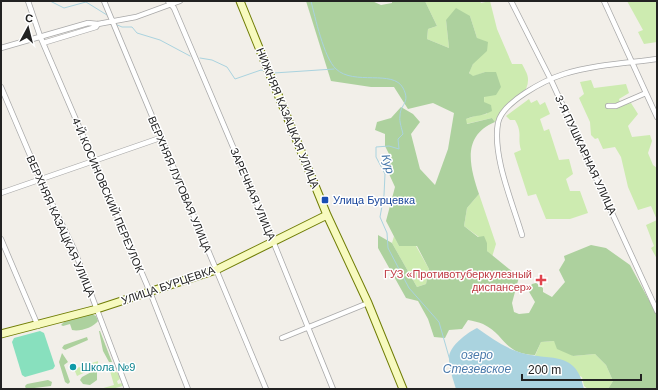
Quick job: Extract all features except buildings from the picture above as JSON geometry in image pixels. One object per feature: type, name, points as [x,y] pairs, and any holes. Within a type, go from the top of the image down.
[{"type":"street","name":"4-Й КОСИНОВСКИЙ ПЕРЕУЛОК","points":[[28,1],[40,36],[150,292],[188,389]]},
{"type":"street","name":"ВЕРХНЯЯ ЛУГОВАЯ УЛИЦА","points":[[104,1],[266,389]]},
{"type":"street","points":[[1,48],[88,24],[98,24],[111,20],[143,15],[169,3],[180,1]]},
{"type":"street","name":"НИЖНЯЯ КАЗАЦКАЯ УЛИЦА","points":[[240,1],[327,215],[368,303],[403,389]]},
{"type":"street","name":"3-Я ПУШКАРНАЯ УЛИЦА","points":[[511,1],[551,80],[657,311]]},
{"type":"street","points":[[604,1],[657,118]]},
{"type":"street","name":"ЗАРЕЧНАЯ УЛИЦА","points":[[169,3],[174,8],[273,241],[333,389]]},
{"type":"street","points":[[43,43],[88,30],[96,27],[98,24]]},
{"type":"street","points":[[522,235],[500,162],[497,144],[498,122],[505,109],[514,101],[551,80],[565,74],[657,59]]},
{"type":"street","name":"ВЕРХНЯЯ КАЗАЦКАЯ УЛИЦА","points":[[1,87],[41,181],[74,249],[127,389]]},
{"type":"street","points":[[608,106],[616,106],[646,93]]},
{"type":"street","points":[[1,193],[41,181],[160,138]]},
{"type":"street","name":"УЛИЦА БУРЦЕВКА","points":[[1,334],[38,326],[97,309],[216,270],[327,215]]},
{"type":"street","points":[[1,239],[38,326]]},
{"type":"street","points":[[282,338],[368,303]]},
{"type":"green space","points":[[306,1],[372,1],[381,5],[392,3],[392,1],[425,1],[437,26],[428,29],[427,39],[449,48],[446,20],[456,8],[470,16],[477,38],[488,42],[487,51],[473,64],[469,73],[473,76],[485,72],[496,72],[501,87],[496,95],[484,97],[484,102],[491,105],[492,111],[466,119],[467,124],[492,118],[495,122],[484,128],[477,135],[473,144],[471,163],[479,194],[467,208],[464,226],[478,237],[484,236],[487,243],[487,251],[519,277],[512,303],[514,312],[519,314],[529,313],[535,302],[528,290],[532,284],[536,283],[543,288],[543,292],[552,297],[565,282],[559,270],[565,260],[564,256],[591,245],[606,248],[630,265],[657,315],[657,389],[608,389],[613,381],[606,365],[595,354],[573,356],[557,349],[554,341],[541,342],[535,355],[525,354],[511,348],[491,328],[468,320],[462,329],[449,330],[445,338],[434,337],[428,319],[418,301],[406,298],[378,248],[378,235],[392,243],[417,287],[426,284],[429,269],[417,246],[399,246],[386,221],[395,187],[384,163],[390,156],[385,146],[385,134],[375,130],[377,122],[391,118],[401,107],[413,114],[420,122],[411,134],[420,169],[435,185],[448,149],[454,113],[433,103],[408,109],[394,87],[371,87],[331,81]]},
{"type":"green space","points":[[425,1],[480,1],[481,3],[490,1],[497,29],[512,64],[522,64],[527,73],[528,79],[525,92],[495,122],[492,118],[466,124],[466,119],[487,114],[484,102],[485,72],[472,77],[469,72],[473,64],[477,38],[470,16],[446,20],[449,48],[427,39],[428,29],[437,26]]},
{"type":"green space","points":[[627,1],[656,1],[657,42],[644,44],[638,32],[643,30]]},
{"type":"green space","points":[[591,80],[594,88],[626,84],[629,93],[619,99],[621,105],[631,103],[638,114],[628,126],[632,137],[650,135],[652,141],[648,153],[653,165],[657,168],[657,220],[651,206],[638,210],[628,187],[621,157],[615,147],[603,149],[598,138],[595,139],[591,135],[590,122],[579,98],[584,94],[580,82]]},
{"type":"green space","points":[[529,99],[531,103],[537,100],[540,105],[545,102],[550,114],[540,119],[544,131],[549,129],[559,160],[569,159],[573,174],[566,179],[570,191],[580,191],[588,213],[570,219],[546,219],[536,194],[528,196],[514,153],[521,150],[519,129],[515,120],[510,120],[506,116]]},
{"type":"green space","points":[[479,194],[496,244],[492,257],[487,251],[487,243],[464,226],[467,208]]},
{"type":"green space","points":[[657,220],[657,259],[651,248],[654,246],[646,225]]},
{"type":"green space","points":[[394,236],[399,246],[416,246],[429,269],[426,284],[417,287],[392,243]]},
{"type":"green space","points":[[92,314],[96,316],[98,321],[86,328],[72,330],[70,324],[63,326],[61,325],[64,322]]},
{"type":"green space","points":[[40,331],[44,333],[55,366],[53,369],[25,377],[22,375],[12,342],[14,338]]},
{"type":"green space","points":[[99,331],[112,362],[109,362],[103,351]]},
{"type":"green space","points":[[87,337],[88,340],[65,350],[62,348],[64,345]]},
{"type":"green space","points":[[554,341],[573,356],[595,354],[606,365],[613,381],[608,389],[588,389],[584,386],[582,377],[535,356],[541,342]]},
{"type":"green space","points":[[62,353],[68,362],[64,365],[70,382],[68,384],[65,382],[59,362]]},
{"type":"green space","points":[[98,361],[98,366],[77,376],[74,369]]},
{"type":"green space","points":[[103,365],[118,373],[120,379],[117,381],[118,384],[122,383],[123,386],[112,389],[100,389],[114,385],[110,371],[102,367]]},
{"type":"green space","points":[[95,370],[97,371],[97,380],[90,385],[83,384],[80,380],[82,377]]},
{"type":"green space","points":[[48,380],[52,382],[51,386],[26,389],[25,386],[27,384]]},
{"type":"water","name":"озеро Стезевское","points":[[477,328],[501,344],[516,351],[567,362],[574,367],[580,376],[584,389],[456,389],[451,374],[449,358],[450,353],[459,340]]},
{"type":"waterway","points":[[50,1],[64,8],[86,2],[107,15]]},
{"type":"waterway","name":"Кур","points":[[311,1],[324,47],[336,69],[344,74],[353,76],[391,79],[398,82],[405,93],[406,100],[400,112],[400,123],[403,134],[398,139],[399,149],[389,146],[376,147],[376,157],[385,174],[384,195],[380,217],[387,233],[388,248],[409,288],[439,322],[451,364]]},
{"type":"waterway","points":[[115,24],[122,27],[132,27],[137,33],[160,40],[190,56]]},
{"type":"waterway","points":[[200,58],[212,60],[227,67],[235,79],[261,70],[265,71]]},
{"type":"waterway","points":[[274,73],[334,69]]},
{"type":"place","name":"Улица Бурцевка","points":[[325,200]]},
{"type":"place","name":"ГУЗ «Противотуберкулезный диспансер»","points":[[541,280]]},
{"type":"place","name":"Школа №9","points":[[73,367]]}]
